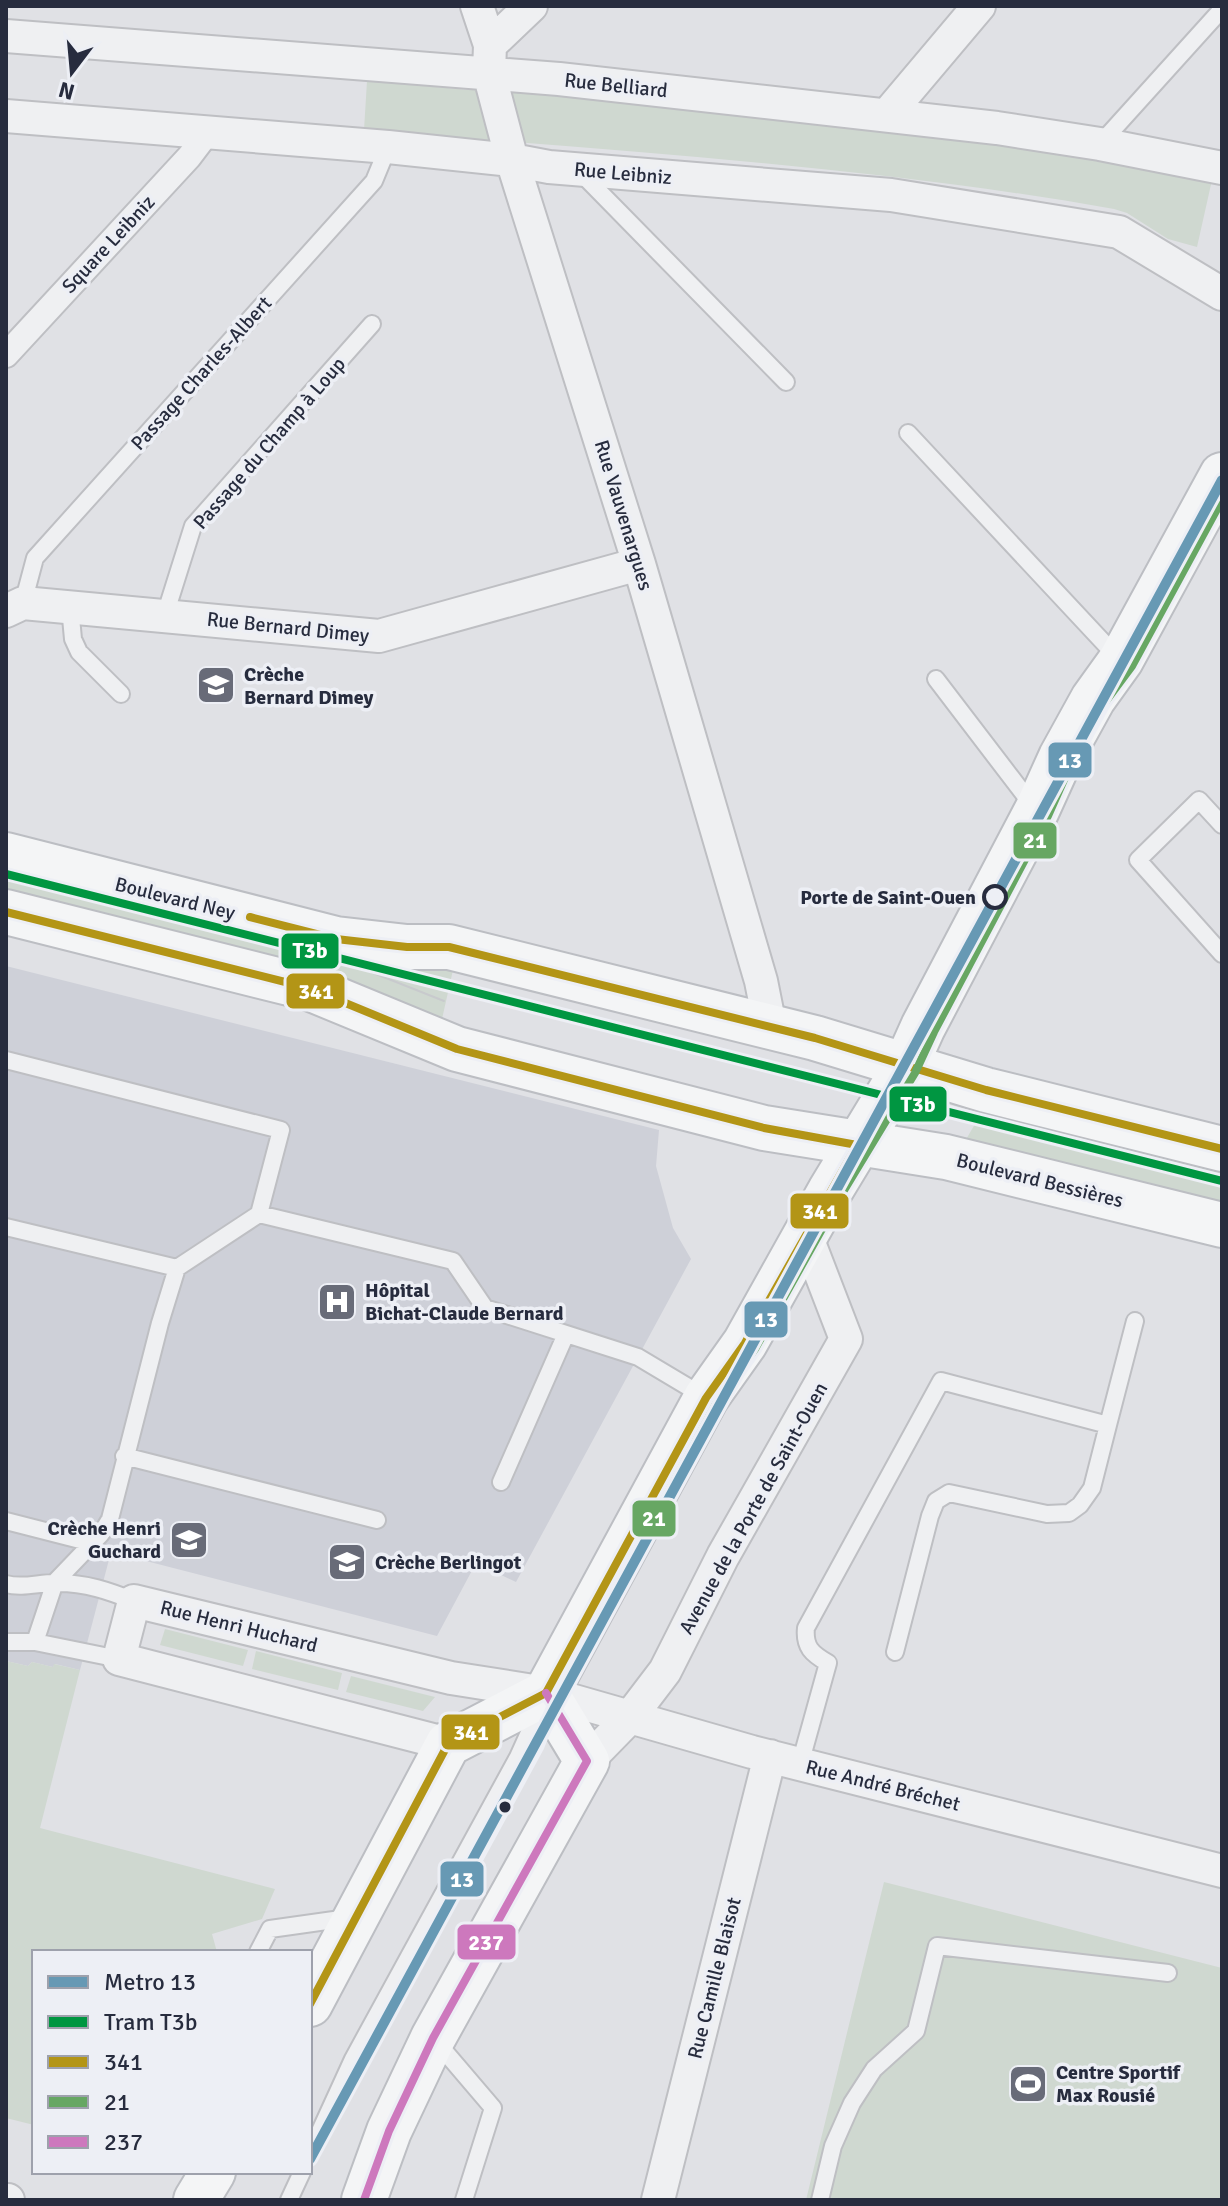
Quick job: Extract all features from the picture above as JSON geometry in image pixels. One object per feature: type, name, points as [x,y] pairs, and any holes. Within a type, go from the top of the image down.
[{"type":"main road","points":[[312,2000],[448,1744],[546,1693],[706,1398],[745,1343],[857,1145],[905,1067],[1093,699],[1121,660],[1222,475]]},
{"type":"main road","name":"Boulevard Ney","points":[[6,855],[336,939],[407,947],[449,947],[770,1026],[905,1067]]},
{"type":"main road","points":[[6,912],[309,988],[457,1049],[764,1128],[857,1145]]},
{"type":"main road","points":[[905,1067],[1222,1149]]},
{"type":"main road","name":"Boulevard Bessières","points":[[857,1145],[946,1157],[1222,1225]]},
{"type":"main road","points":[[546,1693],[587,1761]]},
{"type":"main road","name":"Avenue de la Porte de Saint-Ouen","points":[[364,2200],[389,2131],[433,2038],[587,1761]]},
{"type":"main road","points":[[196,2200],[212,2174]]},
{"type":"street","name":"Rue Vauvenargues","points":[[477,6],[512,160],[639,564],[757,966],[770,1026]]},
{"type":"street","points":[[490,59],[531,6]]},
{"type":"street","points":[[887,115],[979,6]]},
{"type":"street","name":"Rue Belliard","points":[[6,36],[490,59],[559,79],[887,115],[1100,144],[1222,168]]},
{"type":"street","name":"Rue Leibniz","points":[[6,116],[388,147],[578,170],[891,195],[1119,232],[1222,294]]},
{"type":"street","name":"Square Leibniz","points":[[6,355],[189,157],[208,132]]},
{"type":"street","name":"Rue Bernard Dimey","points":[[15,607],[70,607],[379,636],[639,564]]},
{"type":"street","name":"Avenue de la Porte de Saint-Ouen","points":[[587,1761],[630,1717],[665,1671],[723,1556],[846,1339],[806,1235]]},
{"type":"street","name":"Rue Henri Huchard","points":[[119,1659],[134,1601],[451,1678],[546,1693]]},
{"type":"street","points":[[119,1659],[448,1744]]},
{"type":"street","name":"Rue André Bréchet","points":[[546,1693],[785,1760],[1222,1871]]},
{"type":"street","name":"Rue Camille Blaisot","points":[[658,2200],[785,1760]]},
{"type":"lane","points":[[1100,144],[1222,9]]},
{"type":"lane","name":"Passage Charles-Albert","points":[[15,607],[35,558],[374,181],[388,147]]},
{"type":"lane","points":[[578,170],[786,382]]},
{"type":"lane","name":"Passage du Champ à Loup","points":[[165,615],[193,526],[372,324]]},
{"type":"lane","points":[[908,433],[1104,646],[1121,660]]},
{"type":"lane","points":[[70,607],[73,639],[79,652],[121,694]]},
{"type":"lane","points":[[936,679],[1037,810]]},
{"type":"lane","points":[[1222,825],[1199,800],[1138,860],[1222,954]]},
{"type":"lane","points":[[6,1060],[281,1130],[259,1214],[177,1268],[124,1456],[110,1519],[101,1534],[55,1582],[35,1642]]},
{"type":"lane","points":[[259,1214],[453,1261],[485,1308],[638,1357],[706,1398]]},
{"type":"lane","points":[[6,1227],[177,1268]]},
{"type":"lane","points":[[895,1652],[936,1501],[949,1493],[1047,1514],[1069,1513],[1080,1505],[1092,1488],[1135,1321]]},
{"type":"lane","points":[[501,1482],[566,1334]]},
{"type":"lane","points":[[785,1760],[828,1663],[812,1654],[804,1640],[806,1628],[941,1381],[1108,1425]]},
{"type":"lane","points":[[124,1456],[377,1520]]},
{"type":"lane","points":[[6,1521],[92,1543]]},
{"type":"lane","points":[[6,1584],[55,1582],[93,1586],[134,1601]]},
{"type":"lane","points":[[6,1642],[35,1642],[119,1659]]},
{"type":"lane","points":[[312,2149],[353,2059],[518,1757],[546,1693]]},
{"type":"lane","points":[[259,1950],[270,1929],[358,1917]]},
{"type":"lane","points":[[820,2200],[833,2146],[852,2103],[874,2069],[916,2031],[937,1946],[1168,1973]]},
{"type":"lane","points":[[433,2038],[493,2108],[464,2200]]},
{"type":"lane","points":[[289,2200],[301,2174]]},
{"type":"shaded area","points":[[367,81],[470,90],[534,91],[1009,138],[1212,180],[1197,247],[1168,239],[1127,213],[1114,209],[1021,194],[834,170],[364,130]]},
{"type":"shaded area","points":[[6,865],[455,961],[440,1028],[6,900]]},
{"type":"shaded area","name":"Hôpital Bichat-Claude Bernard","points":[[6,966],[659,1130],[656,1166],[673,1228],[691,1259],[516,1582],[476,1563],[437,1636],[111,1552],[80,1670],[55,1664],[53,1667],[32,1662],[28,1666],[6,1661]]},
{"type":"shaded area","points":[[983,1110],[1222,1165],[1222,1209],[964,1143]]},
{"type":"shaded area","points":[[165,1629],[248,1650],[243,1666],[160,1645]]},
{"type":"shaded area","points":[[256,1651],[342,1673],[338,1690],[252,1669]]},
{"type":"shaded area","points":[[6,1661],[28,1666],[32,1662],[53,1667],[54,1664],[80,1670],[40,1828],[275,1889],[262,1919],[212,1934],[216,1950],[32,1950],[32,2124],[6,2118]]},
{"type":"shaded area","points":[[351,1676],[435,1697],[423,1711],[346,1692]]},
{"type":"shaded area","name":"Centre Sportif Max Rousié","points":[[884,1882],[1222,1968],[1222,2200],[806,2200]]},
{"type":"tram line","name":"T3b","points":[[6,874],[1222,1181]]},
{"type":"tram line","points":[[333,957],[444,1001]]},
{"type":"metro line","name":"13","points":[[312,2155],[1222,480]]},
{"type":"transit line","name":"21","points":[[474,1863],[537,1747],[557,1698],[716,1404],[755,1349],[840,1197],[915,1073],[1048,816],[1072,762],[1103,705],[1132,666],[1222,500]]},
{"type":"transit line","name":"341","points":[[6,912],[309,988],[457,1049],[764,1128],[857,1145],[745,1343],[706,1398],[546,1693],[448,1744],[312,2000]]},
{"type":"transit line","name":"341","points":[[250,917],[336,939],[407,947],[449,947],[815,1038],[986,1090],[1222,1149]]},
{"type":"transit line","name":"237","points":[[364,2200],[389,2131],[433,2038],[587,1761],[546,1693]]},
{"type":"place","name":"Crèche Bernard Dimey","points":[[216,685]]},
{"type":"place","name":"Porte de Saint-Ouen","points":[[995,897]]},
{"type":"place","name":"Hôpital Bichat-Claude Bernard","points":[[337,1302]]},
{"type":"place","name":"Crèche Henri Guchard","points":[[189,1540]]},
{"type":"place","name":"Crèche Berlingot","points":[[347,1562]]},
{"type":"place","name":"Centre Sportif Max Rousié","points":[[1028,2084]]}]
